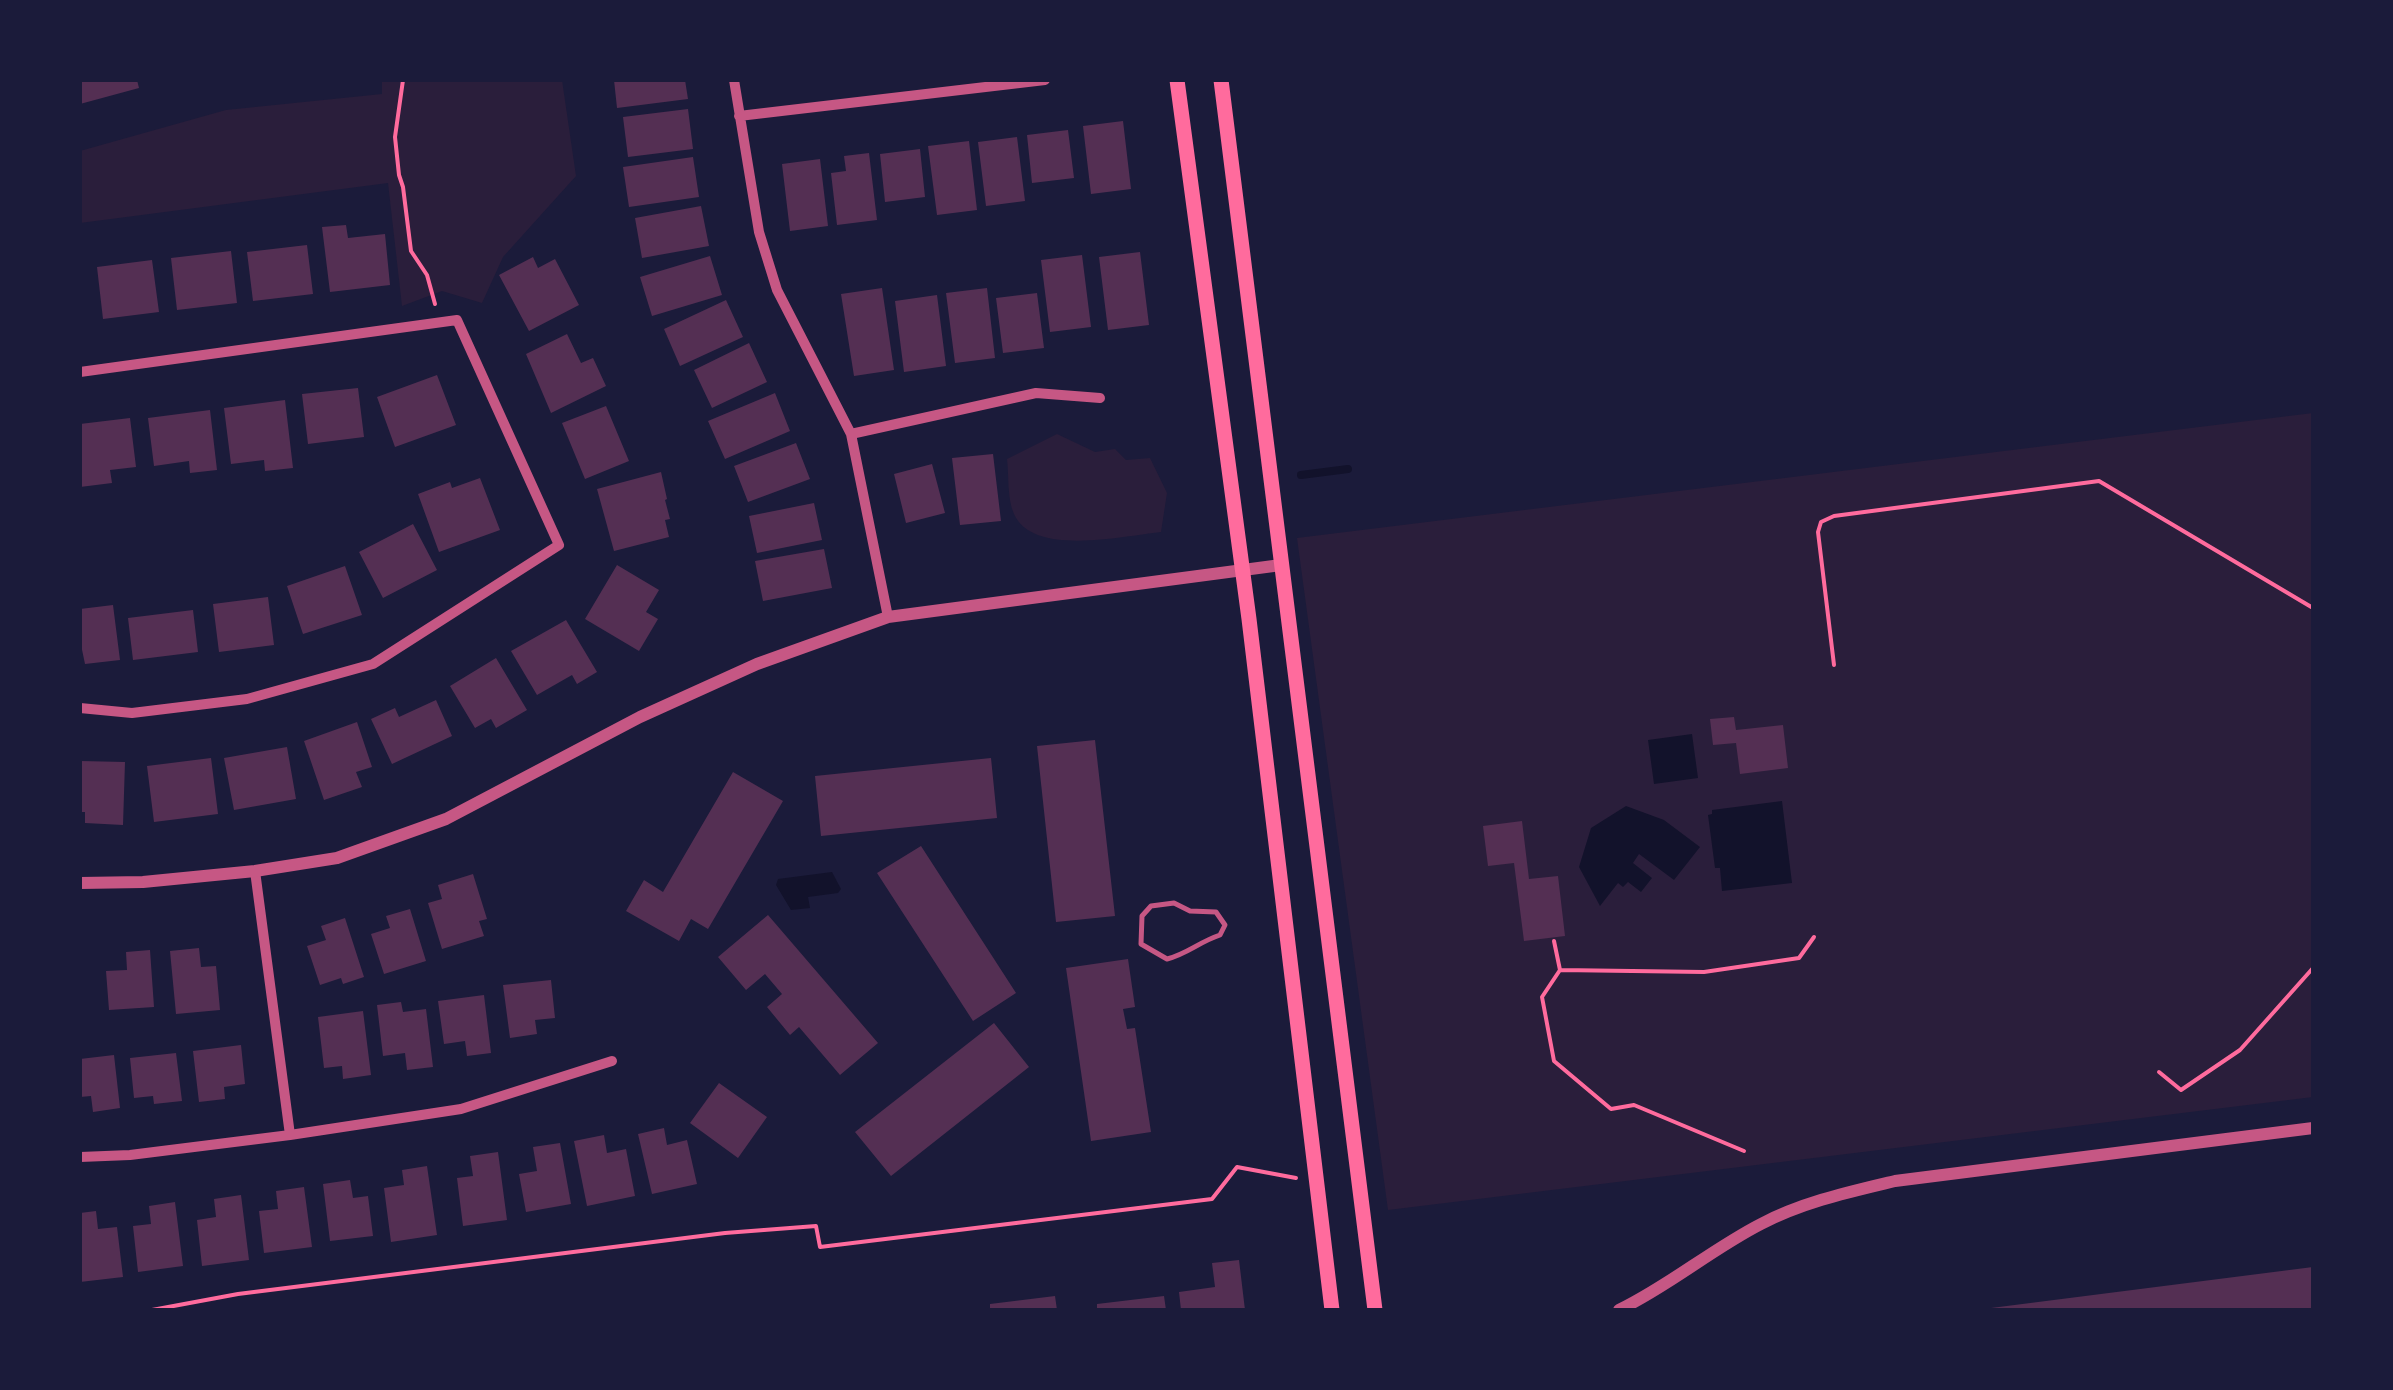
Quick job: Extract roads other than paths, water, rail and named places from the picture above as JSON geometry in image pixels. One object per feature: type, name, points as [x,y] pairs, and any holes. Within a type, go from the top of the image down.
[{"type":"main road","points":[[1177,80],[1242,569],[1332,1310]]},
{"type":"main road","points":[[1222,80],[1375,1310]]},
{"type":"street","points":[[734,80],[758,232],[777,290],[851,434],[888,617]]},
{"type":"street","points":[[738,116],[1045,80]]},
{"type":"street","points":[[80,372],[457,320],[559,545],[373,664],[247,699],[132,713],[80,708]]},
{"type":"street","points":[[851,434],[1036,392],[1100,398]]},
{"type":"street","points":[[80,882],[143,882],[337,858],[446,818],[640,717],[757,664],[888,617],[1281,565]]},
{"type":"street","points":[[255,871],[290,1135]]},
{"type":"street","points":[[80,1158],[290,1135],[461,1108],[612,1061]]},
{"type":"street","points":[[1620,1310],[1758,1225],[1802,1205],[1858,1190],[1895,1181],[2313,1128]]},
{"type":"lane","points":[[1174,903],[1190,911],[1216,912],[1225,925],[1220,935],[1198,942],[1184,955],[1167,959],[1142,944],[1139,934],[1142,916],[1151,906],[1174,903]]},
{"type":"waterway","points":[[1301,475],[1348,469]]}]
